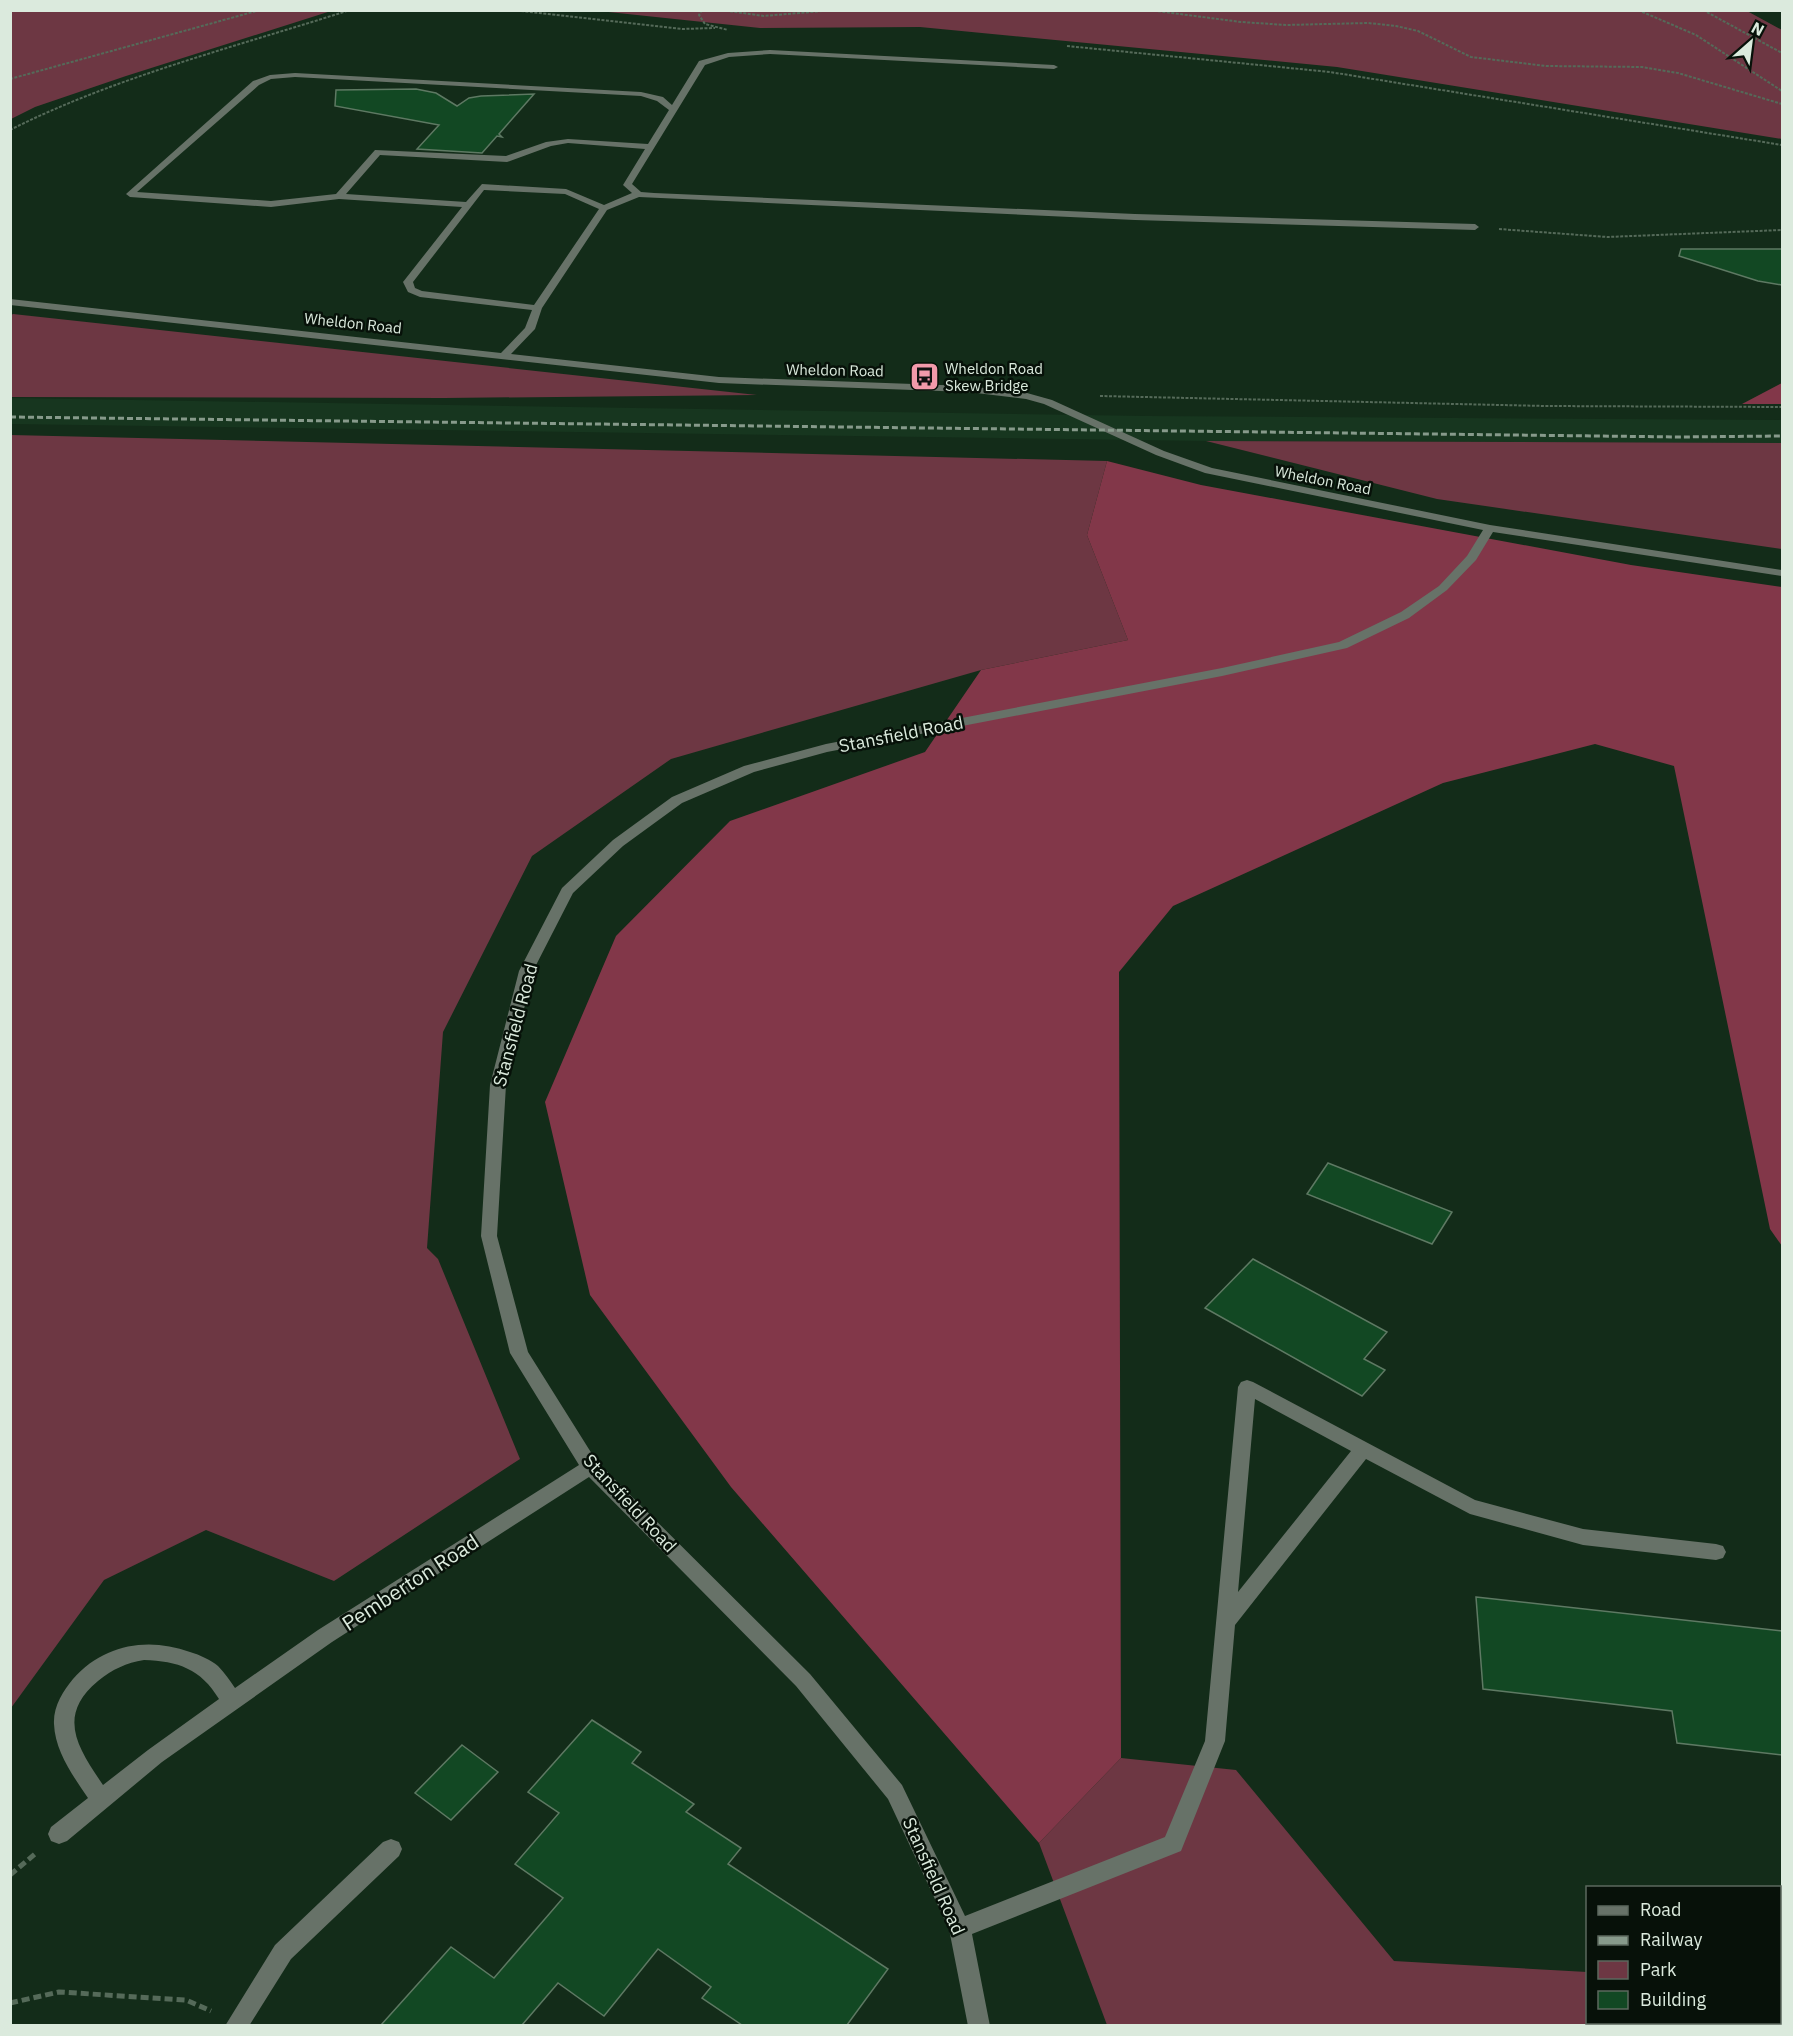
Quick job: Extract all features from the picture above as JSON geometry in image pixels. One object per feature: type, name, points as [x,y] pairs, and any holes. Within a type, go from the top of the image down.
[{"type":"street","points":[[638,194],[627,185],[702,63],[728,55],[770,52],[1054,67]]},
{"type":"street","points":[[468,205],[339,196],[271,204],[130,194],[255,83],[279,76],[641,94],[660,99],[673,109]]},
{"type":"street","points":[[339,196],[378,152],[507,159],[549,144],[568,141],[650,147]]},
{"type":"street","points":[[537,308],[420,294],[411,290],[408,282],[482,187],[566,192],[604,208]]},
{"type":"street","points":[[506,355],[530,329],[537,308],[604,208],[638,194],[1136,217],[1475,227]]},
{"type":"street","name":"Wheldon Road","points":[[10,302],[719,380],[968,388],[1027,396],[1048,402],[1160,453],[1209,471],[1490,528],[1782,573]]},
{"type":"street","name":"Stansfield Road","points":[[978,2025],[960,1928],[895,1792],[803,1680],[590,1467],[519,1353],[489,1236],[498,1085],[526,970],[567,891],[618,843],[677,800],[749,769],[826,748],[1222,672],[1343,645],[1405,615],[1443,588],[1472,558],[1490,528]]},
{"type":"street","points":[[960,1928],[1173,1844],[1215,1741],[1247,1387],[1470,1506],[1583,1537],[1716,1552]]},
{"type":"street","points":[[1225,1623],[1363,1449]]},
{"type":"street","name":"Pemberton Road","points":[[59,1834],[155,1756],[325,1636],[590,1467]]},
{"type":"street","points":[[101,1800],[67,1745],[63,1722],[68,1702],[80,1685],[99,1666],[125,1653],[174,1654],[210,1670],[232,1701]]},
{"type":"street","points":[[236,2023],[283,1952],[391,1849]]},
{"type":"path","points":[[10,79],[260,10]]},
{"type":"path","points":[[10,130],[46,112],[133,80],[350,10]]},
{"type":"path","points":[[512,10],[682,29],[719,28]]},
{"type":"path","points":[[702,10],[699,15],[705,24],[736,32]]},
{"type":"path","points":[[721,10],[757,17],[788,17],[835,10]]},
{"type":"path","points":[[1149,10],[1229,21],[1286,25],[1368,23],[1396,26],[1418,31],[1471,57],[1546,66],[1642,67],[1678,74],[1782,104]]},
{"type":"path","points":[[1638,10],[1696,35],[1782,91]]},
{"type":"path","points":[[1702,10],[1782,53]]},
{"type":"path","points":[[1059,45],[1330,72],[1782,145]]},
{"type":"path","points":[[1475,227],[1607,237],[1782,230]]},
{"type":"path","points":[[1095,396],[1166,400],[1533,406],[1782,407]]},
{"type":"path","points":[[10,2003],[60,1992],[186,2000],[236,2023]]},
{"type":"shaded area","points":[[1782,383],[1782,404],[1742,404]]},
{"type":"shaded area","points":[[11,398],[1146,416],[1782,420],[1782,443],[1206,441],[11,424]]},
{"type":"shaded area","points":[[1107,461],[1201,485],[1631,565],[1782,587],[1782,1246],[1770,1229],[1674,766],[1595,744],[1443,783],[1173,906],[1119,972],[1121,1758],[1039,1843],[731,1487],[590,1295],[545,1102],[616,936],[730,821],[925,752],[981,670],[1128,640],[1087,535]]},
{"type":"green space","points":[[10,11],[331,11],[126,76],[35,107],[11,119]]},
{"type":"green space","points":[[599,11],[1747,11],[1782,30],[1782,139],[1337,67],[920,27],[760,28]]},
{"type":"green space","points":[[13,314],[757,395],[444,398],[11,397],[10,316]]},
{"type":"green space","points":[[11,435],[1107,461],[1087,535],[1128,640],[981,670],[671,759],[532,856],[443,1032],[427,1248],[438,1259],[520,1459],[334,1581],[206,1530],[104,1580],[11,1708]]},
{"type":"green space","points":[[1206,441],[1782,443],[1782,549],[1437,499]]},
{"type":"green space","points":[[1121,1758],[1236,1770],[1394,1961],[1586,1972],[1586,2024],[1781,2024],[1782,1982],[1782,2025],[1107,2025],[1039,1843]]},
{"type":"building","points":[[416,89],[436,93],[457,106],[469,98],[481,96],[534,94],[499,134],[502,137],[497,136],[482,153],[417,149],[439,125],[335,106],[336,90]]},
{"type":"building","points":[[1681,249],[1782,249],[1782,285],[1758,281],[1679,256]]},
{"type":"building","points":[[1328,1163],[1452,1212],[1432,1244],[1307,1194]]},
{"type":"building","points":[[1253,1259],[1387,1332],[1364,1359],[1385,1370],[1362,1396],[1205,1308]]},
{"type":"building","points":[[1476,1597],[1782,1631],[1782,1755],[1677,1743],[1672,1711],[1483,1689]]},
{"type":"building","points":[[592,1720],[641,1752],[632,1763],[694,1804],[686,1812],[741,1848],[728,1864],[888,1969],[847,2025],[742,2025],[702,1998],[711,1987],[658,1949],[604,2016],[558,1983],[522,2025],[381,2025],[451,1947],[494,1978],[563,1898],[515,1864],[559,1813],[528,1792]]},
{"type":"building","points":[[462,1745],[498,1772],[451,1820],[415,1793]]},
{"type":"railway","points":[[10,417],[1680,437],[1782,436]]},
{"type":"place","name":"Wheldon Road Skew Bridge","points":[[924,377]]}]
